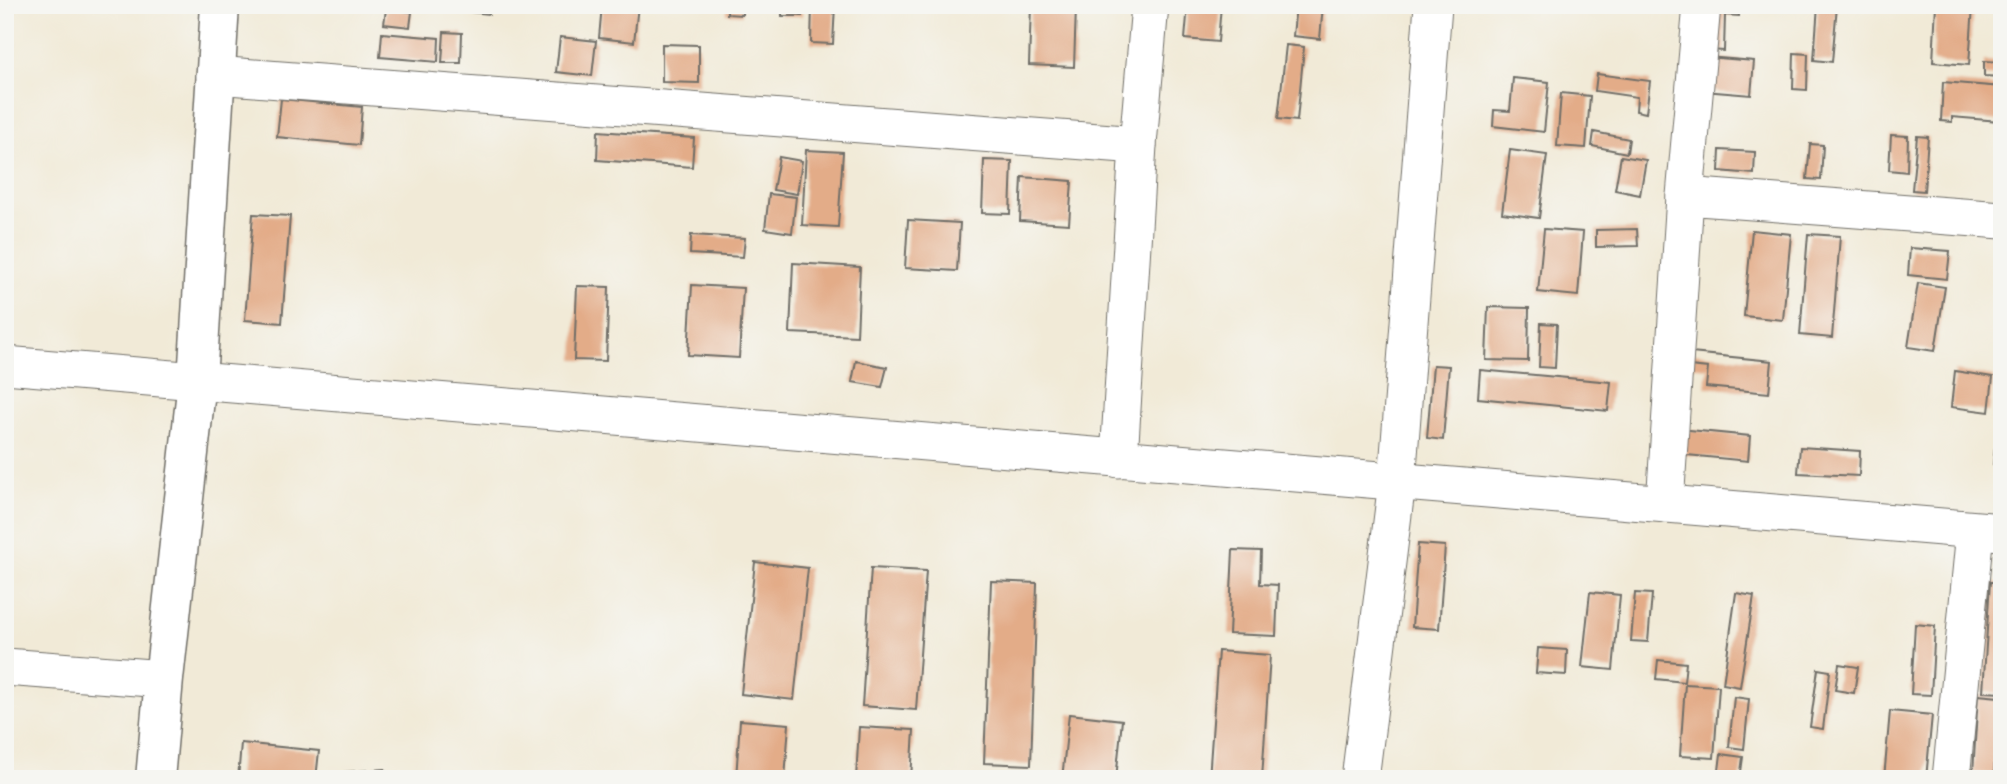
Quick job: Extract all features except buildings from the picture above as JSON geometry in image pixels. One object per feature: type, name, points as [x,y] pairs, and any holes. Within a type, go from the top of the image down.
[{"type":"street","points":[[155,779],[197,381],[220,5]]},
{"type":"street","points":[[1119,458],[1138,145],[1150,5]]},
{"type":"street","points":[[1360,779],[1397,482],[1433,5]]},
{"type":"street","points":[[1665,504],[1685,196],[1702,5]]},
{"type":"street","points":[[215,75],[1138,145]]},
{"type":"street","points":[[1685,196],[2002,220]]},
{"type":"street","points":[[5,365],[1989,532],[1951,779]]},
{"type":"street","points":[[5,667],[164,679]]}]
